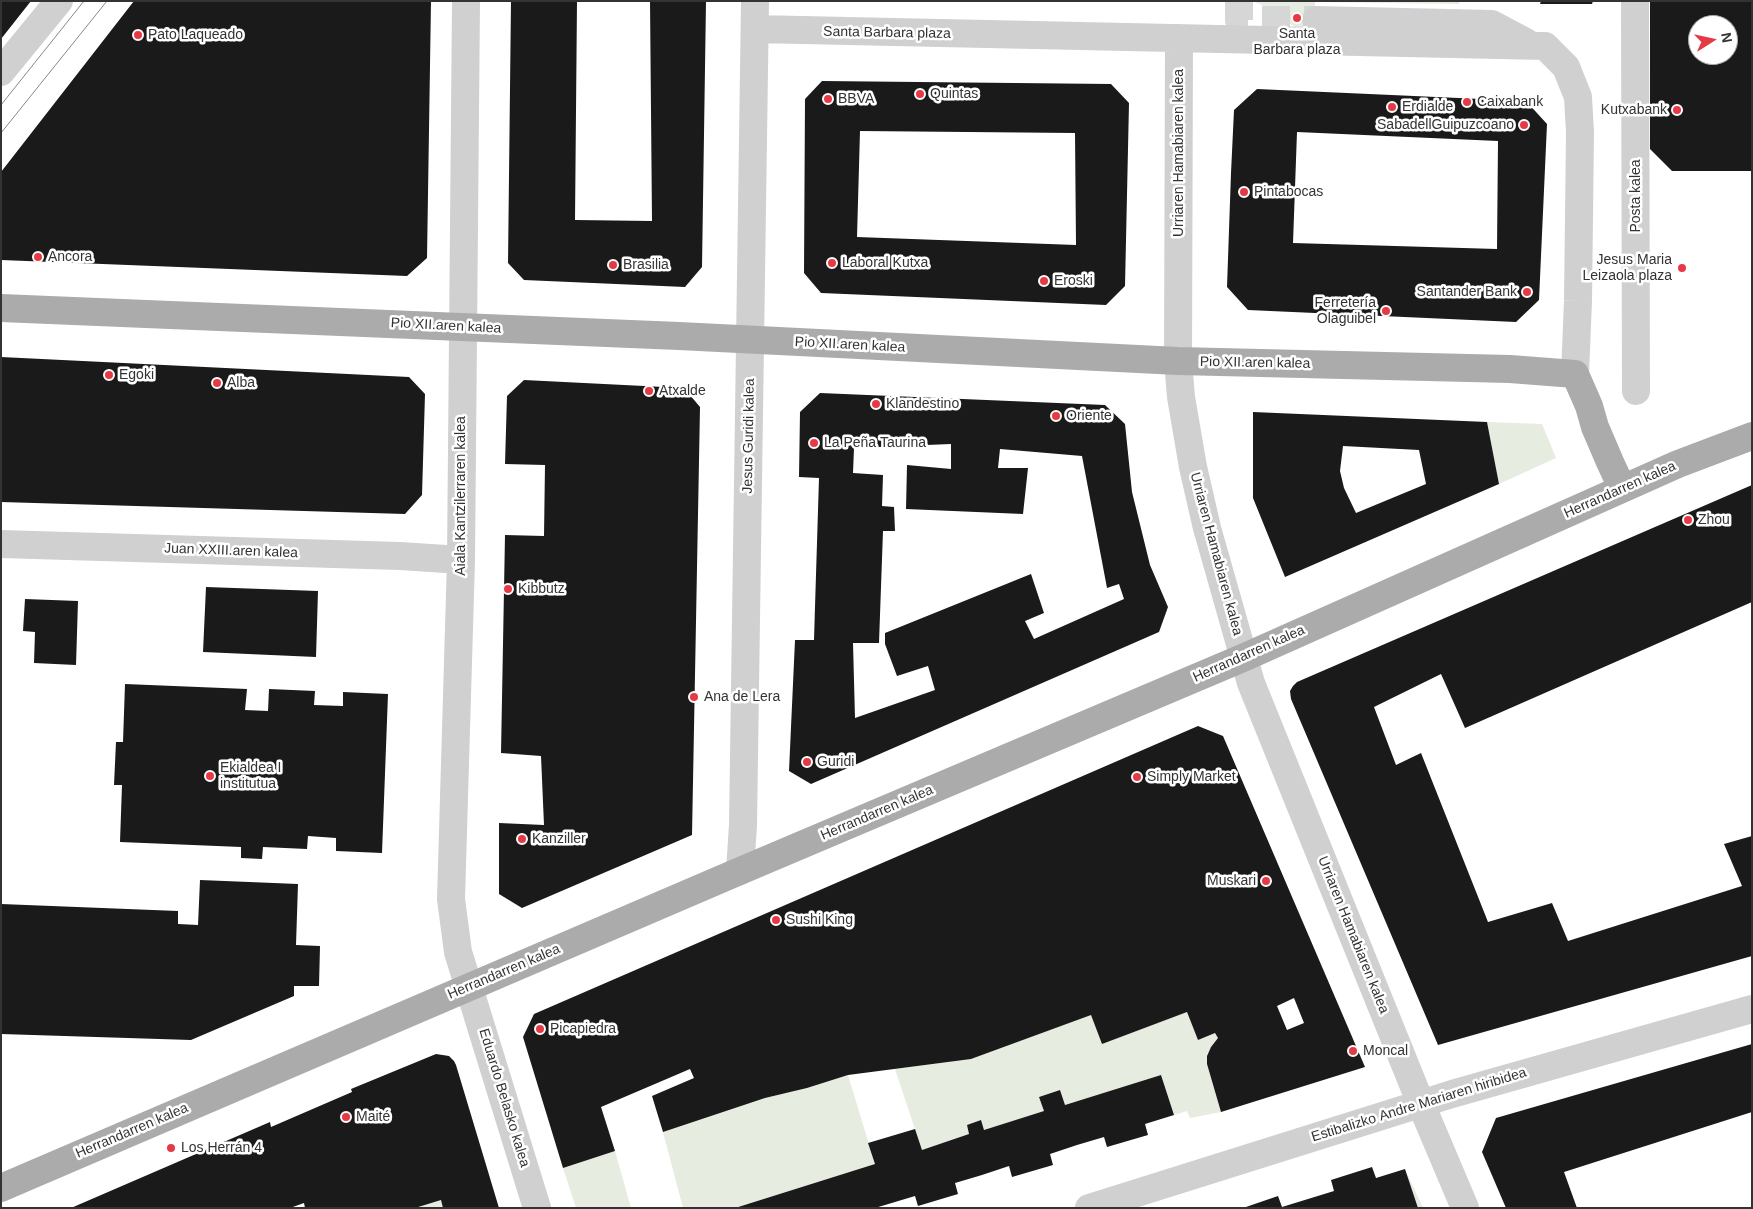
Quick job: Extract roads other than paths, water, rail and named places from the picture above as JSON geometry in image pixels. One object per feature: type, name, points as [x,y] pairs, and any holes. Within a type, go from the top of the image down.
[{"type":"main road","name":"Pio XII.aren kalea","points":[[1,308],[462,327],[1178,361],[1500,369],[1575,374]]},
{"type":"main road","points":[[1575,374],[1622,488]]},
{"type":"main road","name":"Herrandarren kalea","points":[[1,1188],[1244,657],[1622,488],[1752,436]]},
{"type":"street","points":[[1,72],[59,1]]},
{"type":"street","name":"Aiala Kantzilerraren kalea","points":[[466,1],[461,560],[451,899],[458,952],[470,988]]},
{"type":"street","name":"Jesus Guridi kalea","points":[[740,871],[743,825],[755,1]]},
{"type":"street","name":"Posta kalea","points":[[1635,1],[1636,391]]},
{"type":"street","points":[[1316,20],[1492,24],[1530,44],[1545,46],[1566,67],[1578,96],[1580,132],[1575,374]]},
{"type":"street","name":"Santa Barbara plaza","points":[[755,29],[830,32],[1530,44]]},
{"type":"street","name":"Urriaren Hamabiaren kalea","points":[[1179,38],[1178,361],[1181,397],[1193,467],[1207,528],[1251,683],[1465,1208]]},
{"type":"street","name":"Juan XXIII.aren kalea","points":[[1,544],[390,556],[461,560]]},
{"type":"street","name":"Eduardo Belasko kalea","points":[[470,988],[537,1208]]},
{"type":"street","name":"Estibalizko Andre Mariaren hiribidea","points":[[1089,1208],[1421,1104],[1752,1009]]},
{"type":"tunnel","points":[[1239,1],[1239,20],[1316,20]]},
{"type":"tram line","points":[[1,105],[84,1]]},
{"type":"tram line","points":[[1,133],[107,1]]},
{"type":"place","name":"Santa Barbara plaza","points":[[1297,18]]},
{"type":"place","name":"Pato Laqueado","points":[[138,35]]},
{"type":"place","name":"Quintas","points":[[920,94]]},
{"type":"place","name":"BBVA","points":[[828,99]]},
{"type":"place","name":"Caixabank","points":[[1467,102]]},
{"type":"place","name":"Erdialde","points":[[1392,107]]},
{"type":"place","name":"Kutxabank","points":[[1677,110]]},
{"type":"place","name":"SabadellGuipuzcoano","points":[[1524,125]]},
{"type":"place","name":"Pintabocas","points":[[1244,192]]},
{"type":"place","name":"Ancora","points":[[38,257]]},
{"type":"place","name":"Laboral Kutxa","points":[[832,263]]},
{"type":"place","name":"Brasilia","points":[[613,265]]},
{"type":"place","name":"Jesus Maria Leizaola plaza","points":[[1682,268]]},
{"type":"place","name":"Eroski","points":[[1044,281]]},
{"type":"place","name":"Santander Bank","points":[[1527,292]]},
{"type":"place","name":"Ferretería Olaguibel","points":[[1386,311]]},
{"type":"place","name":"Egoki","points":[[109,375]]},
{"type":"place","name":"Alba","points":[[217,383]]},
{"type":"place","name":"Atxalde","points":[[649,391]]},
{"type":"place","name":"Klandestino","points":[[876,404]]},
{"type":"place","name":"Oriente","points":[[1056,416]]},
{"type":"place","name":"La Peña Taurina","points":[[814,443]]},
{"type":"place","name":"Zhou","points":[[1688,520]]},
{"type":"place","name":"Kibbutz","points":[[508,589]]},
{"type":"place","name":"Ana de Lera","points":[[694,697]]},
{"type":"place","name":"Guridi","points":[[807,762]]},
{"type":"place","name":"Ekialdea I institutua","points":[[210,776]]},
{"type":"place","name":"Simply Market","points":[[1137,777]]},
{"type":"place","name":"Kanziller","points":[[522,839]]},
{"type":"place","name":"Muskari","points":[[1266,881]]},
{"type":"place","name":"Sushi King","points":[[776,920]]},
{"type":"place","name":"Picapiedra","points":[[540,1029]]},
{"type":"place","name":"Moncal","points":[[1353,1051]]},
{"type":"place","name":"Maité","points":[[346,1117]]},
{"type":"place","name":"Los Herrán 4","points":[[171,1148]]}]
